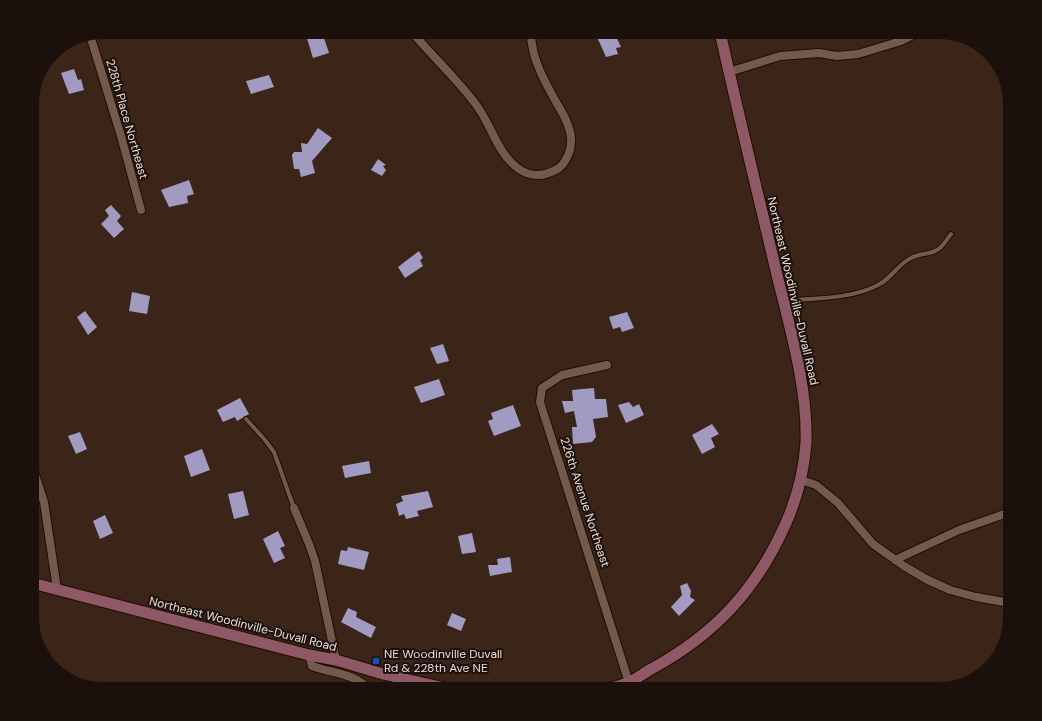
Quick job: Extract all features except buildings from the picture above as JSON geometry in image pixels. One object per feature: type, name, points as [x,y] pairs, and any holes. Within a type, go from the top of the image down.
[{"type":"main road","name":"Northeast Woodinville-Duvall Road","points":[[636,682],[708,631],[736,603],[759,575],[791,512],[801,480],[806,443],[805,406],[793,341],[722,39]]},
{"type":"main road","name":"Northeast Woodinville-Duvall Road","points":[[39,585],[418,682]]},
{"type":"street","points":[[418,39],[475,103],[509,160],[526,173],[541,175],[551,173],[560,167],[565,161],[571,146],[571,138],[569,127],[563,113],[543,78],[538,66],[532,39]]},
{"type":"street","points":[[729,72],[780,56],[819,53],[837,56],[858,54],[905,39]]},
{"type":"street","name":"228th Place Northeast","points":[[92,41],[141,210]]},
{"type":"street","name":"226th Avenue Northeast","points":[[607,365],[562,375],[542,388],[540,402],[629,682]]},
{"type":"street","points":[[801,480],[816,485],[838,503],[873,544],[895,560],[926,579],[950,590],[976,598],[1003,602]]},
{"type":"street","points":[[39,487],[44,502],[57,589]]},
{"type":"street","points":[[294,508],[315,561],[336,660]]},
{"type":"street","points":[[895,560],[959,530],[1003,514]]},
{"type":"street","points":[[309,655],[312,666],[344,674],[359,682]]},
{"type":"lane","points":[[784,302],[844,295],[868,290],[886,280],[903,262],[912,257],[939,249],[951,234]]},
{"type":"lane","points":[[246,419],[274,452],[294,508]]},
{"type":"place","name":"NE Woodinville Duvall Rd & 228th Ave NE","points":[[376,661]]}]
